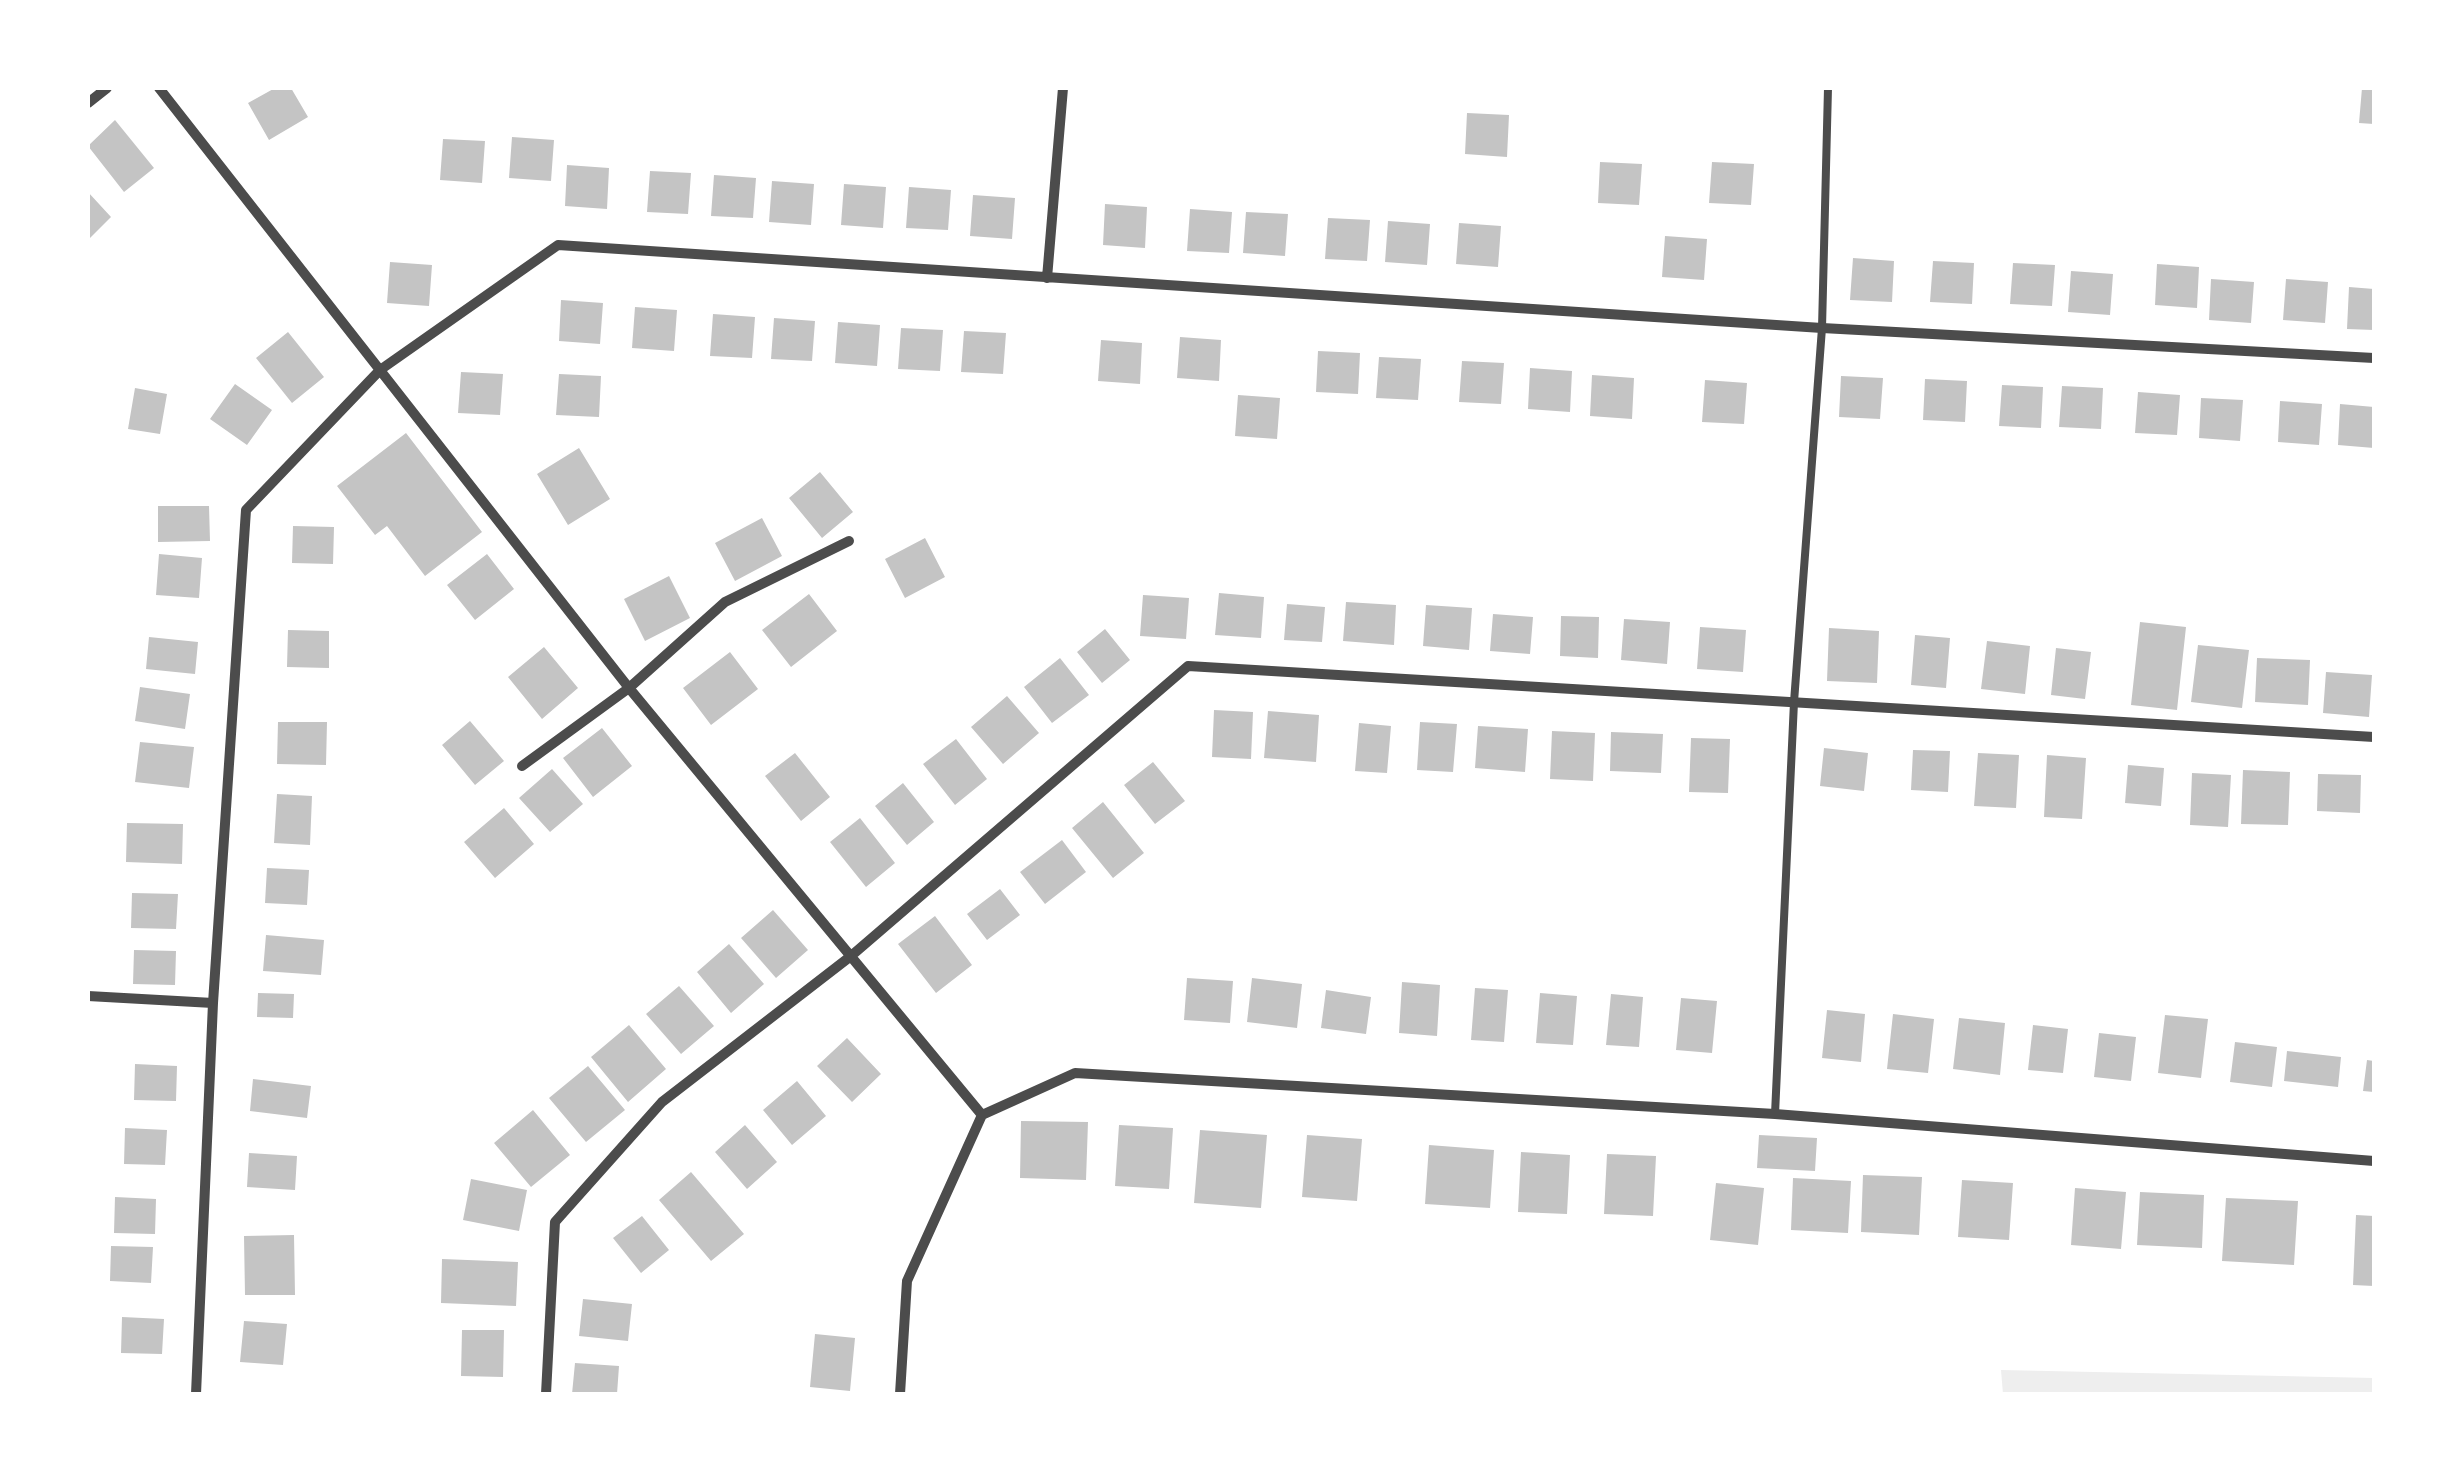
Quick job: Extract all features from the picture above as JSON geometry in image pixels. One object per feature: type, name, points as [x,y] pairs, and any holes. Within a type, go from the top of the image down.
[{"type":"street","points":[[88,103],[107,88]]},
{"type":"street","points":[[159,88],[628,688],[982,1114]]},
{"type":"street","points":[[1047,278],[1063,88]]},
{"type":"street","points":[[196,1394],[213,1003],[246,510],[380,370],[558,245],[1822,328],[2374,358]]},
{"type":"street","points":[[522,766],[628,688],[725,602],[849,541]]},
{"type":"street","points":[[546,1394],[555,1222],[662,1102],[851,956],[1188,666],[2374,737]]},
{"type":"street","points":[[88,996],[213,1003]]},
{"type":"street","points":[[900,1394],[907,1281],[982,1114],[1075,1073],[1775,1114],[2374,1161]]},
{"type":"lane","points":[[1775,1114],[1794,702],[1822,328],[1828,88]]},
{"type":"shaded area","points":[[2001,1370],[2374,1378],[2374,1394],[2003,1394]]},
{"type":"building","points":[[275,88],[291,88],[308,117],[269,140],[248,103]]},
{"type":"building","points":[[2362,88],[2374,88],[2374,124],[2359,123]]},
{"type":"building","points":[[1467,113],[1509,115],[1507,157],[1465,154]]},
{"type":"building","points":[[115,120],[154,168],[124,192],[88,146]]},
{"type":"building","points":[[512,137],[554,140],[551,181],[509,178]]},
{"type":"building","points":[[443,139],[485,141],[482,183],[440,180]]},
{"type":"building","points":[[1600,162],[1642,164],[1639,205],[1598,203]]},
{"type":"building","points":[[1712,162],[1754,164],[1751,205],[1709,203]]},
{"type":"building","points":[[567,165],[609,168],[607,209],[565,206]]},
{"type":"building","points":[[650,171],[691,173],[688,214],[647,212]]},
{"type":"building","points":[[714,175],[756,178],[753,218],[711,216]]},
{"type":"building","points":[[772,181],[814,184],[811,225],[769,222]]},
{"type":"building","points":[[844,184],[886,187],[883,228],[841,225]]},
{"type":"building","points":[[909,187],[951,190],[948,230],[906,228]]},
{"type":"building","points":[[88,192],[111,217],[88,240]]},
{"type":"building","points":[[973,195],[1015,198],[1012,239],[970,236]]},
{"type":"building","points":[[1105,204],[1147,207],[1145,248],[1103,245]]},
{"type":"building","points":[[1190,209],[1232,212],[1229,253],[1187,251]]},
{"type":"building","points":[[1246,212],[1288,214],[1285,256],[1243,253]]},
{"type":"building","points":[[1328,218],[1370,220],[1367,261],[1325,259]]},
{"type":"building","points":[[1388,221],[1430,224],[1427,265],[1385,262]]},
{"type":"building","points":[[1459,223],[1501,226],[1498,267],[1456,264]]},
{"type":"building","points":[[1665,236],[1707,239],[1704,280],[1662,277]]},
{"type":"building","points":[[1853,258],[1894,261],[1892,302],[1850,300]]},
{"type":"building","points":[[1933,261],[1974,263],[1972,304],[1930,302]]},
{"type":"building","points":[[390,262],[432,265],[429,306],[387,303]]},
{"type":"building","points":[[2013,263],[2055,265],[2052,306],[2010,304]]},
{"type":"building","points":[[2157,264],[2199,267],[2197,308],[2155,305]]},
{"type":"building","points":[[2071,271],[2113,274],[2110,315],[2068,312]]},
{"type":"building","points":[[2211,279],[2254,282],[2251,323],[2209,320]]},
{"type":"building","points":[[2286,279],[2328,282],[2325,323],[2283,320]]},
{"type":"building","points":[[2349,287],[2374,289],[2374,330],[2347,329]]},
{"type":"building","points":[[561,300],[603,303],[600,344],[559,341]]},
{"type":"building","points":[[635,307],[677,310],[674,351],[632,348]]},
{"type":"building","points":[[713,314],[755,317],[752,358],[710,356]]},
{"type":"building","points":[[774,318],[815,321],[812,361],[771,359]]},
{"type":"building","points":[[838,322],[880,325],[877,366],[835,363]]},
{"type":"building","points":[[901,328],[943,330],[940,371],[898,369]]},
{"type":"building","points":[[964,331],[1006,333],[1003,374],[961,372]]},
{"type":"building","points":[[288,332],[324,377],[292,403],[256,358]]},
{"type":"building","points":[[1180,337],[1221,340],[1219,381],[1177,378]]},
{"type":"building","points":[[1101,340],[1142,343],[1140,384],[1098,381]]},
{"type":"building","points":[[1318,351],[1360,353],[1358,394],[1316,392]]},
{"type":"building","points":[[1379,357],[1421,359],[1418,400],[1376,398]]},
{"type":"building","points":[[1462,361],[1504,363],[1501,404],[1459,402]]},
{"type":"building","points":[[1530,368],[1572,371],[1570,412],[1528,409]]},
{"type":"building","points":[[461,372],[503,374],[500,415],[458,413]]},
{"type":"building","points":[[559,374],[601,376],[599,417],[556,415]]},
{"type":"building","points":[[1592,375],[1634,378],[1632,419],[1590,416]]},
{"type":"building","points":[[1841,376],[1883,378],[1880,419],[1839,417]]},
{"type":"building","points":[[1925,379],[1967,381],[1965,422],[1923,420]]},
{"type":"building","points":[[1705,380],[1747,383],[1744,424],[1702,422]]},
{"type":"building","points":[[235,384],[272,410],[247,445],[210,419]]},
{"type":"building","points":[[2002,385],[2043,387],[2041,428],[1999,426]]},
{"type":"building","points":[[2062,386],[2103,388],[2101,429],[2059,427]]},
{"type":"building","points":[[135,388],[167,394],[160,434],[128,429]]},
{"type":"building","points":[[2138,392],[2180,395],[2177,435],[2135,433]]},
{"type":"building","points":[[1238,395],[1280,398],[1277,439],[1235,436]]},
{"type":"building","points":[[2201,398],[2243,400],[2240,441],[2199,438]]},
{"type":"building","points":[[2280,401],[2322,404],[2319,445],[2278,442]]},
{"type":"building","points":[[2340,404],[2374,407],[2374,448],[2338,445]]},
{"type":"building","points":[[406,433],[482,532],[425,576],[387,526],[375,535],[337,486]]},
{"type":"building","points":[[579,448],[610,499],[568,525],[537,474]]},
{"type":"building","points":[[820,472],[853,512],[822,538],[789,498]]},
{"type":"building","points":[[158,506],[209,506],[210,541],[158,542]]},
{"type":"building","points":[[762,518],[782,556],[735,581],[715,543]]},
{"type":"building","points":[[293,526],[334,527],[333,564],[292,563]]},
{"type":"building","points":[[925,538],[945,577],[905,598],[885,559]]},
{"type":"building","points":[[159,554],[202,558],[199,598],[156,595]]},
{"type":"building","points":[[487,554],[514,589],[475,620],[447,585]]},
{"type":"building","points":[[669,576],[690,618],[645,641],[624,599]]},
{"type":"building","points":[[1219,593],[1264,597],[1261,638],[1215,635]]},
{"type":"building","points":[[809,594],[837,631],[791,667],[762,630]]},
{"type":"building","points":[[1143,595],[1189,598],[1186,639],[1140,636]]},
{"type":"building","points":[[1346,602],[1396,605],[1394,645],[1343,641]]},
{"type":"building","points":[[1287,604],[1325,607],[1322,642],[1284,640]]},
{"type":"building","points":[[1426,605],[1472,608],[1469,650],[1423,646]]},
{"type":"building","points":[[1493,614],[1533,617],[1530,654],[1490,651]]},
{"type":"building","points":[[1561,616],[1599,617],[1598,658],[1560,656]]},
{"type":"building","points":[[1624,619],[1670,622],[1667,664],[1621,660]]},
{"type":"building","points":[[2140,622],[2186,627],[2177,710],[2131,705]]},
{"type":"building","points":[[1700,627],[1746,630],[1743,672],[1697,669]]},
{"type":"building","points":[[1829,628],[1879,631],[1877,683],[1827,681]]},
{"type":"building","points":[[1105,629],[1130,660],[1102,683],[1077,652]]},
{"type":"building","points":[[288,630],[329,631],[329,668],[287,667]]},
{"type":"building","points":[[1915,635],[1950,638],[1946,688],[1911,685]]},
{"type":"building","points":[[149,637],[198,642],[195,674],[146,669]]},
{"type":"building","points":[[1987,641],[2030,646],[2025,694],[1981,689]]},
{"type":"building","points":[[2198,645],[2249,650],[2242,708],[2191,702]]},
{"type":"building","points":[[544,647],[578,688],[542,719],[508,677]]},
{"type":"building","points":[[2056,648],[2091,652],[2085,699],[2051,695]]},
{"type":"building","points":[[730,652],[758,689],[711,725],[683,688]]},
{"type":"building","points":[[1060,658],[1089,695],[1052,723],[1024,687]]},
{"type":"building","points":[[2257,658],[2310,660],[2308,705],[2255,702]]},
{"type":"building","points":[[2326,672],[2372,675],[2369,717],[2323,713]]},
{"type":"building","points":[[140,687],[190,694],[185,729],[135,721]]},
{"type":"building","points":[[1007,696],[1039,733],[1003,764],[971,727]]},
{"type":"building","points":[[1214,710],[1253,712],[1251,759],[1212,757]]},
{"type":"building","points":[[1268,711],[1319,715],[1316,762],[1264,758]]},
{"type":"building","points":[[470,721],[504,761],[475,785],[442,745]]},
{"type":"building","points":[[278,722],[327,722],[326,765],[277,764]]},
{"type":"building","points":[[1420,722],[1457,724],[1453,772],[1417,770]]},
{"type":"building","points":[[1359,723],[1391,726],[1387,773],[1355,771]]},
{"type":"building","points":[[1478,726],[1528,729],[1525,772],[1475,768]]},
{"type":"building","points":[[602,728],[632,766],[593,797],[563,758]]},
{"type":"building","points":[[1552,731],[1595,733],[1593,781],[1550,779]]},
{"type":"building","points":[[1611,732],[1663,734],[1661,773],[1610,771]]},
{"type":"building","points":[[1691,738],[1730,739],[1728,793],[1689,792]]},
{"type":"building","points":[[956,739],[987,779],[955,805],[923,764]]},
{"type":"building","points":[[140,742],[194,747],[189,788],[135,782]]},
{"type":"building","points":[[1824,748],[1868,753],[1864,791],[1820,786]]},
{"type":"building","points":[[1913,750],[1950,751],[1948,792],[1911,790]]},
{"type":"building","points":[[795,753],[830,797],[801,821],[765,776]]},
{"type":"building","points":[[1978,753],[2019,755],[2016,808],[1974,806]]},
{"type":"building","points":[[2047,755],[2086,758],[2082,819],[2044,817]]},
{"type":"building","points":[[1153,762],[1185,801],[1155,824],[1124,785]]},
{"type":"building","points":[[2128,765],[2164,768],[2161,806],[2125,803]]},
{"type":"building","points":[[552,769],[583,804],[550,832],[519,798]]},
{"type":"building","points":[[2243,770],[2290,772],[2288,825],[2241,824]]},
{"type":"building","points":[[2192,773],[2231,775],[2228,827],[2190,825]]},
{"type":"building","points":[[2318,774],[2361,775],[2360,813],[2317,811]]},
{"type":"building","points":[[903,783],[934,822],[907,845],[875,806]]},
{"type":"building","points":[[277,794],[312,796],[310,845],[274,843]]},
{"type":"building","points":[[1103,802],[1144,853],[1113,878],[1072,828]]},
{"type":"building","points":[[504,808],[534,844],[495,878],[464,842]]},
{"type":"building","points":[[860,818],[895,863],[866,887],[830,842]]},
{"type":"building","points":[[127,823],[183,824],[182,864],[126,862]]},
{"type":"building","points":[[1062,840],[1086,872],[1045,904],[1020,872]]},
{"type":"building","points":[[267,868],[309,870],[307,905],[265,903]]},
{"type":"building","points":[[1000,889],[1020,915],[987,940],[967,914]]},
{"type":"building","points":[[132,893],[178,894],[176,929],[131,928]]},
{"type":"building","points":[[773,910],[808,950],[776,978],[741,938]]},
{"type":"building","points":[[935,916],[972,965],[936,993],[898,944]]},
{"type":"building","points":[[266,935],[324,940],[321,975],[263,971]]},
{"type":"building","points":[[729,944],[764,984],[731,1013],[697,972]]},
{"type":"building","points":[[134,950],[176,951],[175,985],[133,984]]},
{"type":"building","points":[[1187,978],[1233,981],[1230,1023],[1184,1020]]},
{"type":"building","points":[[1252,978],[1302,984],[1297,1028],[1247,1022]]},
{"type":"building","points":[[1402,982],[1440,985],[1437,1036],[1399,1033]]},
{"type":"building","points":[[679,986],[714,1026],[681,1054],[646,1014]]},
{"type":"building","points":[[1475,988],[1508,990],[1504,1042],[1471,1040]]},
{"type":"building","points":[[1326,990],[1371,997],[1366,1034],[1321,1028]]},
{"type":"building","points":[[258,993],[294,994],[293,1018],[257,1017]]},
{"type":"building","points":[[1540,993],[1577,996],[1573,1045],[1536,1043]]},
{"type":"building","points":[[1611,994],[1643,997],[1639,1047],[1606,1045]]},
{"type":"building","points":[[1681,998],[1717,1001],[1712,1053],[1676,1050]]},
{"type":"building","points":[[1827,1010],[1865,1014],[1861,1062],[1822,1058]]},
{"type":"building","points":[[1893,1014],[1934,1019],[1928,1073],[1887,1069]]},
{"type":"building","points":[[2165,1015],[2208,1019],[2201,1078],[2158,1073]]},
{"type":"building","points":[[1959,1018],[2005,1023],[2000,1075],[1953,1069]]},
{"type":"building","points":[[629,1025],[666,1069],[628,1102],[591,1057]]},
{"type":"building","points":[[2033,1025],[2068,1029],[2063,1073],[2028,1070]]},
{"type":"building","points":[[2099,1033],[2136,1037],[2131,1081],[2094,1077]]},
{"type":"building","points":[[847,1038],[881,1074],[852,1102],[817,1066]]},
{"type":"building","points":[[2235,1042],[2277,1047],[2272,1087],[2230,1082]]},
{"type":"building","points":[[2287,1051],[2341,1057],[2338,1087],[2284,1081]]},
{"type":"building","points":[[2367,1060],[2374,1061],[2374,1092],[2363,1091]]},
{"type":"building","points":[[135,1064],[177,1066],[176,1101],[134,1100]]},
{"type":"building","points":[[588,1066],[625,1110],[586,1142],[549,1098]]},
{"type":"building","points":[[253,1079],[311,1086],[307,1118],[250,1111]]},
{"type":"building","points":[[797,1081],[826,1116],[792,1145],[763,1110]]},
{"type":"building","points":[[533,1110],[570,1155],[531,1187],[494,1143]]},
{"type":"building","points":[[1021,1121],[1088,1122],[1086,1180],[1020,1178]]},
{"type":"building","points":[[745,1125],[777,1162],[747,1189],[715,1152]]},
{"type":"building","points":[[1119,1125],[1173,1128],[1169,1189],[1115,1186]]},
{"type":"building","points":[[125,1128],[167,1130],[165,1165],[124,1164]]},
{"type":"building","points":[[1200,1130],[1267,1135],[1261,1208],[1194,1203]]},
{"type":"building","points":[[1307,1135],[1362,1139],[1357,1201],[1302,1197]]},
{"type":"building","points":[[1759,1135],[1817,1138],[1815,1171],[1757,1168]]},
{"type":"building","points":[[1429,1145],[1494,1150],[1490,1208],[1425,1204]]},
{"type":"building","points":[[1521,1152],[1570,1155],[1567,1214],[1518,1212]]},
{"type":"building","points":[[249,1153],[297,1156],[295,1190],[247,1187]]},
{"type":"building","points":[[1607,1154],[1656,1156],[1653,1216],[1604,1214]]},
{"type":"building","points":[[691,1172],[744,1234],[711,1261],[659,1200]]},
{"type":"building","points":[[1863,1175],[1922,1177],[1919,1235],[1861,1232]]},
{"type":"building","points":[[1793,1178],[1851,1181],[1848,1233],[1791,1230]]},
{"type":"building","points":[[471,1179],[527,1190],[519,1231],[463,1220]]},
{"type":"building","points":[[1962,1180],[2013,1183],[2009,1240],[1958,1237]]},
{"type":"building","points":[[1716,1183],[1764,1188],[1758,1245],[1710,1240]]},
{"type":"building","points":[[2075,1188],[2126,1192],[2121,1249],[2071,1245]]},
{"type":"building","points":[[2140,1192],[2204,1195],[2202,1248],[2137,1245]]},
{"type":"building","points":[[115,1197],[156,1199],[155,1234],[114,1233]]},
{"type":"building","points":[[2226,1198],[2298,1201],[2294,1265],[2222,1261]]},
{"type":"building","points":[[2356,1215],[2374,1216],[2374,1286],[2353,1285]]},
{"type":"building","points":[[642,1216],[669,1250],[641,1273],[613,1238]]},
{"type":"building","points":[[294,1235],[295,1295],[245,1295],[244,1236]]},
{"type":"building","points":[[111,1246],[153,1247],[151,1283],[110,1281]]},
{"type":"building","points":[[442,1259],[518,1262],[516,1306],[441,1303]]},
{"type":"building","points":[[583,1299],[632,1304],[628,1341],[579,1336]]},
{"type":"building","points":[[122,1317],[164,1319],[162,1354],[121,1353]]},
{"type":"building","points":[[244,1321],[287,1324],[283,1365],[240,1362]]},
{"type":"building","points":[[462,1330],[504,1330],[503,1377],[461,1376]]},
{"type":"building","points":[[815,1334],[855,1338],[850,1391],[810,1387]]},
{"type":"building","points":[[575,1363],[619,1366],[617,1394],[572,1394]]}]
